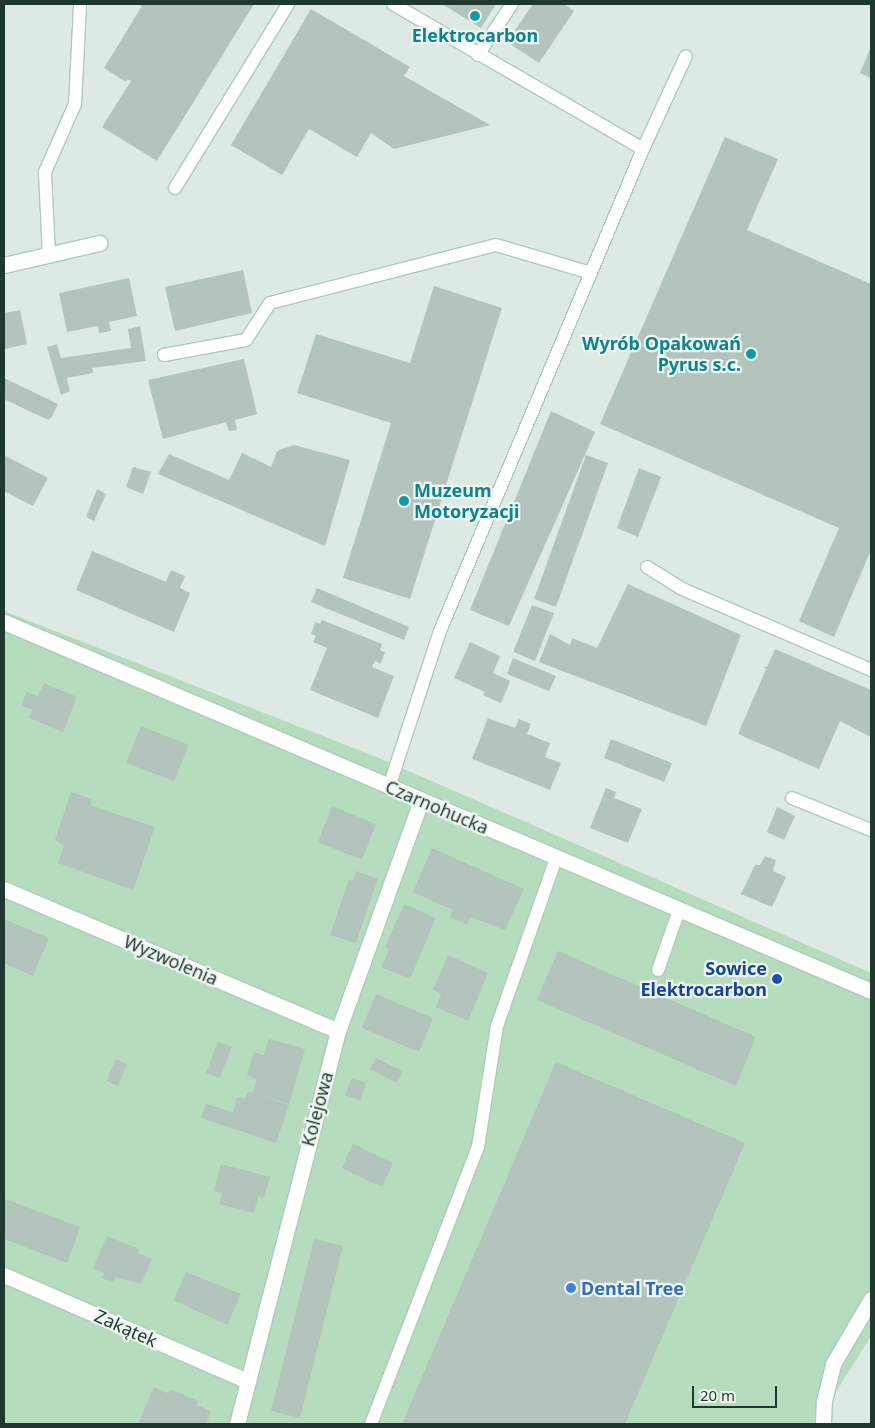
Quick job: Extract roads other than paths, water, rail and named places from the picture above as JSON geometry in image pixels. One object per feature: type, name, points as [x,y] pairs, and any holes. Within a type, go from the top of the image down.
[{"type":"street","points":[[4,266],[99,243]]},
{"type":"street","name":"Czarnohucka","points":[[4,622],[420,801],[871,991]]},
{"type":"street","name":"Kolejowa","points":[[238,1424],[338,1031],[420,801]]},
{"type":"street","name":"Wyzwolenia","points":[[4,889],[338,1031]]},
{"type":"street","name":"Zakątek","points":[[4,1274],[248,1381]]},
{"type":"street","points":[[823,1424],[824,1401],[834,1364],[871,1299]]},
{"type":"lane","points":[[49,255],[45,172],[75,104],[80,4]]},
{"type":"lane","points":[[174,188],[288,4]]},
{"type":"lane","points":[[393,4],[643,149]]},
{"type":"lane","points":[[478,55],[512,4]]},
{"type":"lane","points":[[389,787],[440,631],[643,149],[686,56]]},
{"type":"lane","points":[[164,355],[246,340],[270,303],[496,245],[591,273]]},
{"type":"lane","points":[[647,567],[680,588],[871,670]]},
{"type":"lane","points":[[792,798],[871,830]]},
{"type":"lane","points":[[371,1424],[478,1147],[497,1026],[556,858]]},
{"type":"lane","points":[[658,970],[679,910]]},
{"type":"place","name":"Elektrocarbon","points":[[475,16]]},
{"type":"place","name":"Wyrób Opakowań Pyrus s.c.","points":[[751,354]]},
{"type":"place","name":"Muzeum Motoryzacji","points":[[404,501]]},
{"type":"place","name":"Sowice Elektrocarbon","points":[[777,979]]},
{"type":"place","name":"Dental Tree","points":[[571,1288]]}]
